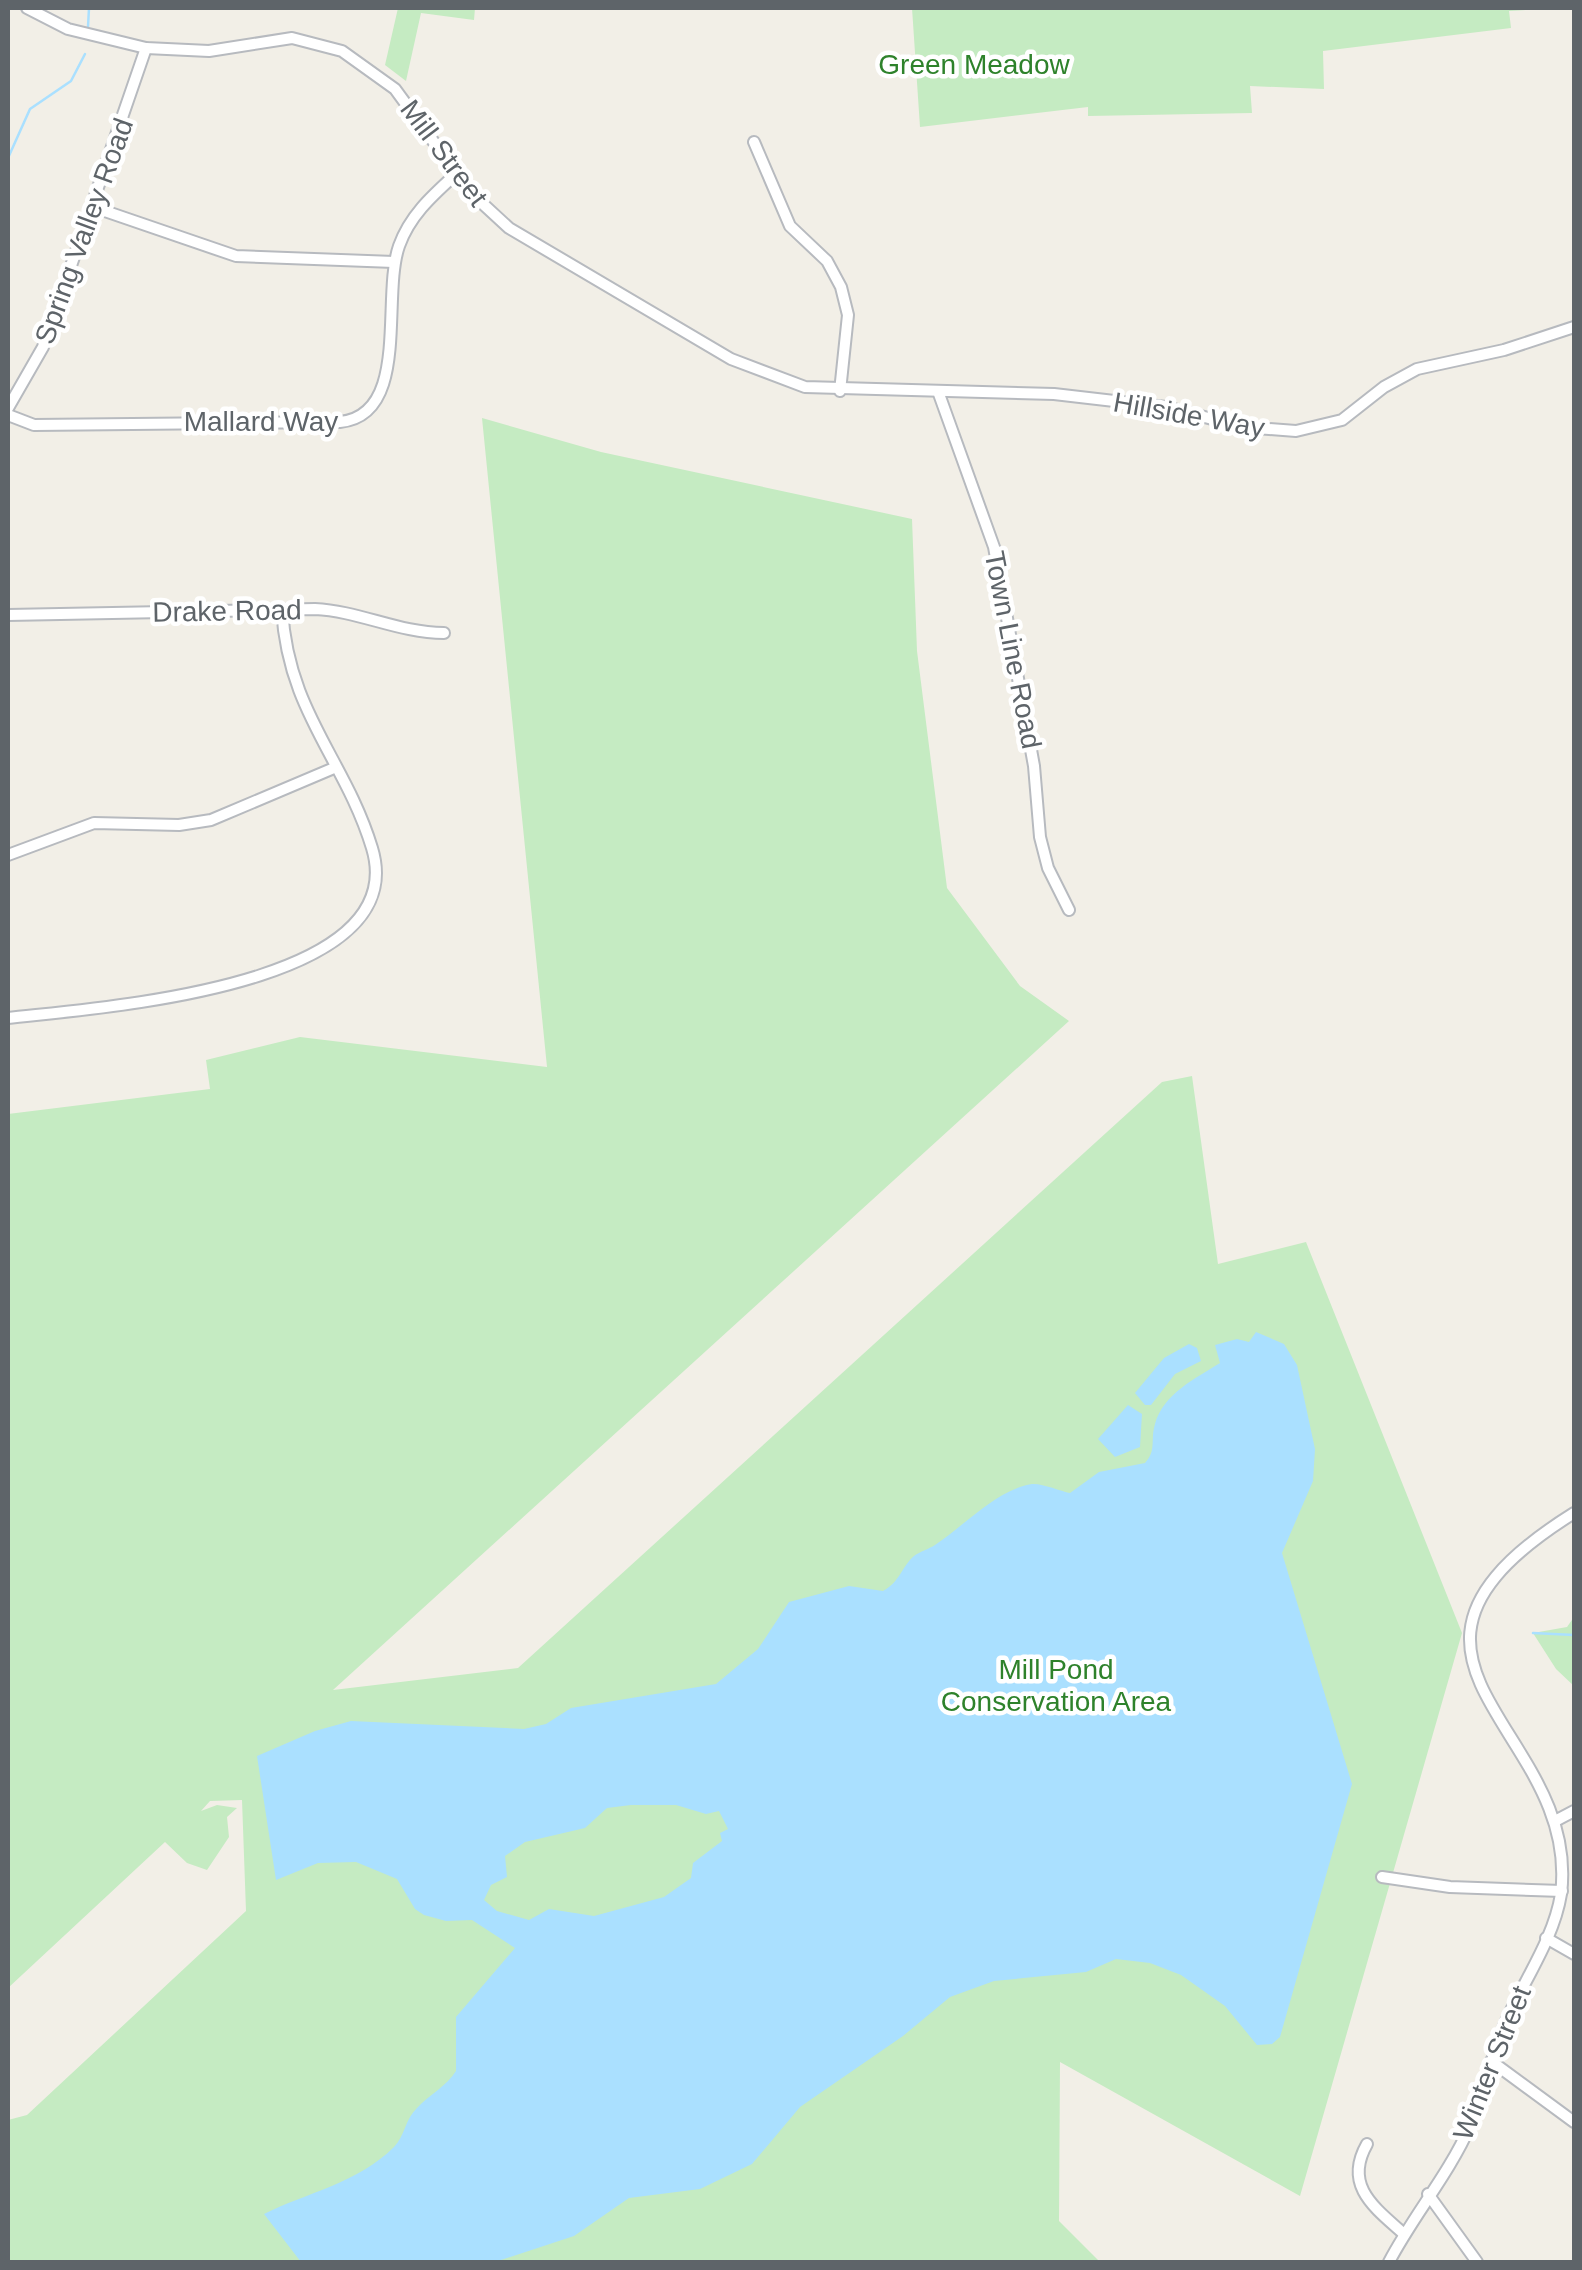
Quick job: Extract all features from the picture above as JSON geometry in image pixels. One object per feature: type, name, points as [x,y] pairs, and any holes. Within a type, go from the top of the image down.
[{"type":"street","name":"Mill Street","points":[[27,8],[68,28],[146,48],[208,50],[292,38],[342,51],[395,89],[487,210],[510,228],[731,359],[793,385],[840,391],[960,394]]},
{"type":"street","name":"Spring Valley Road","points":[[8,412],[43,347],[146,48]]},
{"type":"street","points":[[754,142],[790,226],[826,261],[842,287],[848,315],[840,391]]},
{"type":"street","name":"Mallard Way","points":[[8,412],[31,425],[340,422],[359,418],[377,404],[385,386],[394,262],[414,217],[456,174]]},
{"type":"street","points":[[93,206],[236,256],[394,262]]},
{"type":"street","name":"Hillside Way","points":[[960,394],[1102,399],[1166,407],[1242,428],[1307,430],[1342,420],[1384,387],[1418,370],[1504,350],[1574,327]]},
{"type":"street","name":"Town Line Road","points":[[938,394],[994,546],[1029,730],[1043,852],[1069,910]]},
{"type":"street","points":[[8,1018],[222,989],[322,948],[348,931],[368,907],[376,869],[365,829],[297,693],[282,609]]},
{"type":"street","name":"Drake Road","points":[[8,615],[282,609],[349,612],[417,632],[444,633]]},
{"type":"street","points":[[8,855],[94,823],[179,824],[211,820],[334,768]]},
{"type":"street","name":"Winter Street","points":[[1389,2262],[1470,2126],[1491,2061],[1546,1938],[1562,1891],[1555,1821],[1541,1787],[1478,1676],[1470,1633],[1478,1606],[1496,1579],[1574,1513]]},
{"type":"street","points":[[1555,1821],[1574,1811]]},
{"type":"street","points":[[1382,1877],[1438,1886],[1562,1891]]},
{"type":"street","points":[[1546,1938],[1574,1954]]},
{"type":"street","points":[[1491,2061],[1574,2122]]},
{"type":"street","points":[[1366,2144],[1358,2167],[1360,2190],[1404,2234]]},
{"type":"street","points":[[1428,2194],[1477,2262]]},
{"type":"green space","points":[[398,8],[475,8],[474,20],[421,13],[406,81],[385,65]]},
{"type":"green space","name":"Green Meadow","points":[[912,8],[1556,8],[1509,11],[1511,28],[1323,51],[1324,89],[1250,86],[1252,113],[1088,116],[1088,107],[920,127]]},
{"type":"green space","name":"Mill Pond Conservation Area","points":[[482,418],[601,452],[912,519],[917,651],[947,888],[1020,986],[1069,1021],[333,1690],[518,1668],[1162,1082],[1192,1076],[1218,1264],[1306,1242],[1462,1633],[1300,2196],[1060,2062],[1059,2221],[1100,2262],[8,2262],[8,2120],[27,2115],[246,1911],[242,1800],[210,1801],[201,1811],[217,1805],[237,1808],[227,1817],[229,1837],[207,1870],[187,1863],[165,1842],[8,1988],[8,1114],[210,1089],[206,1060],[300,1037],[547,1067]]},
{"type":"green space","points":[[1574,1617],[1574,1686],[1556,1669],[1533,1633],[1567,1627]]},
{"type":"water","points":[[1256,1332],[1284,1344],[1297,1365],[1315,1449],[1313,1481],[1282,1553],[1352,1784],[1280,2037],[1272,2044],[1257,2045],[1225,2006],[1181,1975],[1150,1963],[1116,1959],[1086,1972],[994,1981],[950,1997],[903,2036],[800,2107],[752,2164],[700,2189],[629,2198],[574,2236],[495,2262],[301,2262],[264,2214],[364,2170],[394,2147],[413,2112],[456,2071],[456,2017],[515,1948],[472,1920],[446,1921],[424,1915],[415,1909],[397,1879],[356,1862],[318,1863],[276,1880],[257,1756],[315,1731],[351,1721],[524,1729],[546,1724],[571,1708],[716,1684],[758,1649],[789,1602],[849,1586],[883,1591],[914,1556],[1006,1493],[1032,1484],[1070,1493],[1099,1472],[1145,1463],[1152,1449],[1155,1424],[1165,1404],[1220,1363],[1215,1345],[1237,1339],[1249,1342]],"holes":[[[676,1805],[706,1814],[719,1811],[728,1829],[720,1833],[722,1841],[693,1863],[691,1878],[664,1897],[594,1916],[549,1909],[529,1920],[497,1911],[484,1900],[491,1885],[507,1877],[505,1856],[525,1842],[585,1828],[607,1808]]]},
{"type":"water","points":[[1189,1344],[1197,1348],[1201,1361],[1175,1374],[1151,1405],[1145,1405],[1135,1393],[1164,1358]]},
{"type":"water","points":[[1128,1405],[1142,1414],[1140,1447],[1115,1457],[1098,1439]]},
{"type":"waterway","points":[[88,27],[89,8]]},
{"type":"waterway","points":[[8,158],[30,109],[71,81],[85,54]]},
{"type":"waterway","points":[[1533,1633],[1574,1635]]}]
